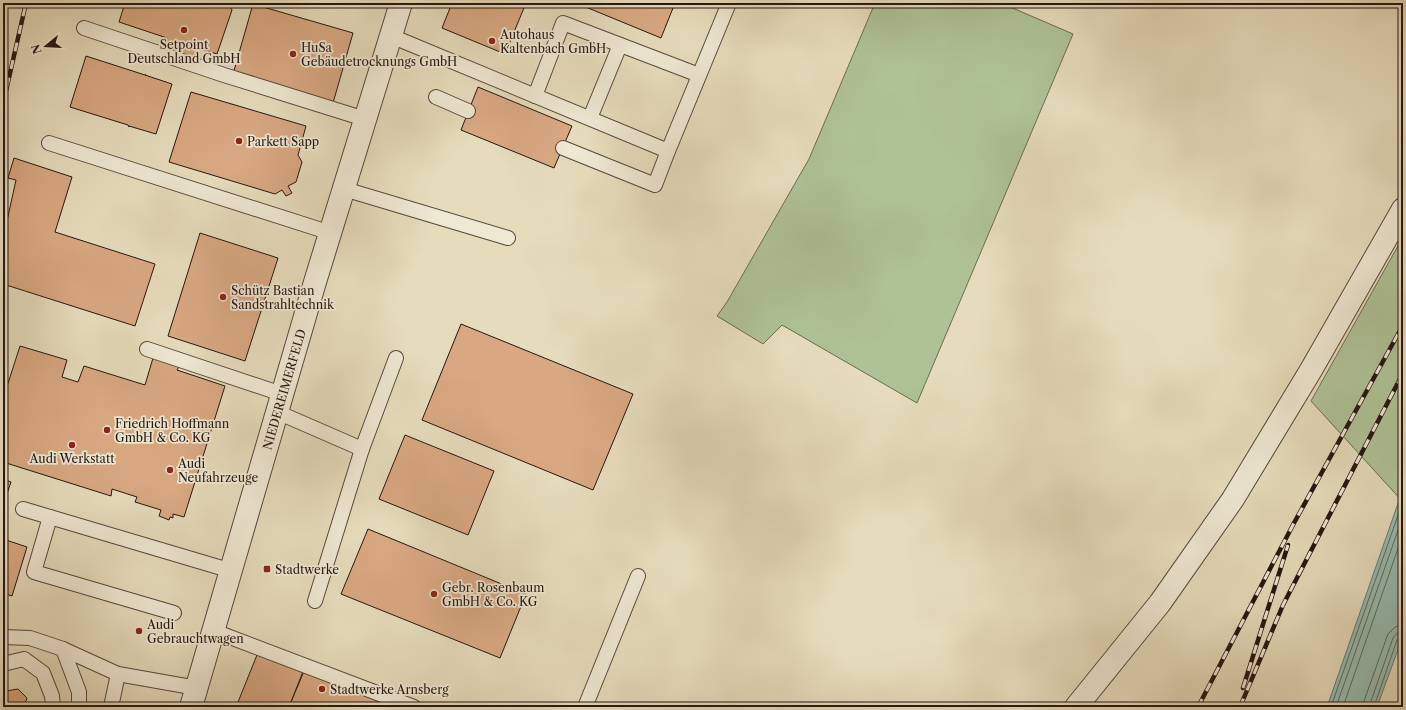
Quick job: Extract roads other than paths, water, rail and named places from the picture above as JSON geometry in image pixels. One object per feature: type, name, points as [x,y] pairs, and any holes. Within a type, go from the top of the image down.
[{"type":"street","name":"NIEDEREIMERFELD","points":[[194,697],[280,403],[401,3]]},
{"type":"street","points":[[1076,707],[1160,603],[1233,499],[1311,370],[1403,209]]},
{"type":"lane","points":[[563,148],[655,185],[729,3]]},
{"type":"lane","points":[[535,96],[563,23],[699,75]]},
{"type":"lane","points":[[84,28],[224,75],[365,119]]},
{"type":"lane","points":[[391,36],[668,151]]},
{"type":"lane","points":[[590,118],[620,45]]},
{"type":"lane","points":[[436,97],[468,111]]},
{"type":"lane","points":[[49,143],[331,233]]},
{"type":"lane","points":[[344,189],[508,238]]},
{"type":"lane","points":[[147,349],[280,403],[362,449]]},
{"type":"lane","points":[[315,602],[362,449],[396,358]]},
{"type":"lane","points":[[23,509],[232,571]]},
{"type":"lane","points":[[50,517],[34,572],[174,613]]},
{"type":"lane","points":[[585,707],[638,576]]},
{"type":"lane","points":[[214,631],[414,707]]},
{"type":"lane","points":[[3,637],[30,638],[63,649],[118,674],[194,697]]},
{"type":"lane","points":[[24,659],[30,638]]},
{"type":"lane","points":[[63,649],[79,692],[79,707]]},
{"type":"lane","points":[[3,664],[24,659],[43,673],[52,696],[53,707]]},
{"type":"lane","points":[[111,707],[118,674]]},
{"type":"water","points":[[1403,489],[1403,636],[1377,707],[1327,707]]},
{"type":"railway","points":[[3,104],[26,3]]},
{"type":"railway","points":[[1198,707],[1294,523],[1403,325]]},
{"type":"railway","points":[[1240,707],[1283,605],[1403,373]]},
{"type":"railway","points":[[1243,688],[1288,545]]},
{"type":"place","name":"Setpoint Deutschland GmbH","points":[[184,30]]},
{"type":"place","name":"Autohaus Kaltenbach GmbH","points":[[492,41]]},
{"type":"place","name":"HuSa Gebäudetrocknungs GmbH","points":[[293,54]]},
{"type":"place","name":"Parkett Sapp","points":[[239,141]]},
{"type":"place","name":"Schütz Bastian Sandstrahltechnik","points":[[223,297]]},
{"type":"place","name":"Friedrich Hoffmann GmbH & Co. KG","points":[[107,430]]},
{"type":"place","name":"Audi Werkstatt","points":[[72,445]]},
{"type":"place","name":"Audi Neufahrzeuge","points":[[170,470]]},
{"type":"place","name":"Stadtwerke","points":[[267,569]]},
{"type":"place","name":"Gebr. Rosenbaum GmbH & Co. KG","points":[[434,594]]},
{"type":"place","name":"Audi Gebrauchtwagen","points":[[139,631]]},
{"type":"place","name":"Stadtwerke Arnsberg","points":[[322,689]]}]
